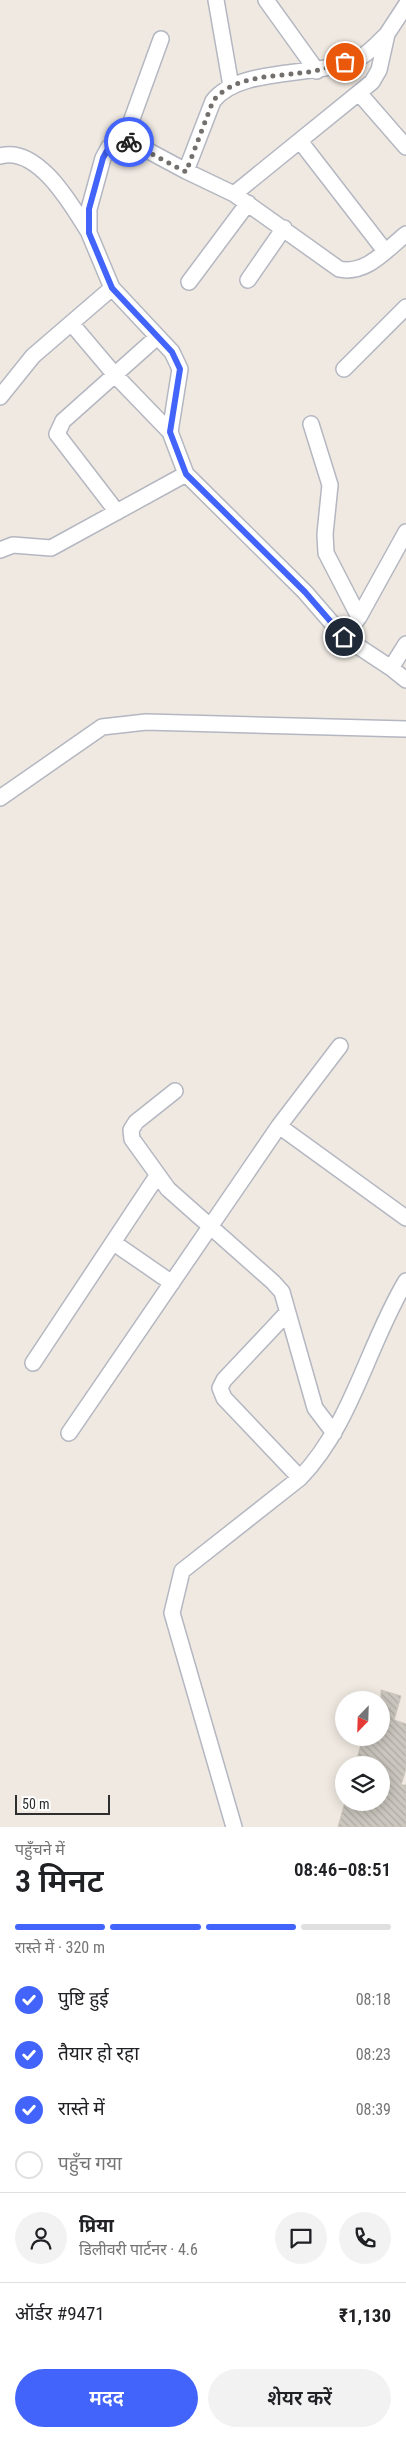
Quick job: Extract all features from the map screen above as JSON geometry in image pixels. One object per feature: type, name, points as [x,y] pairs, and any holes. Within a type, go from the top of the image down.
[{"type":"street","points":[[216,0],[231,86]]},
{"type":"street","points":[[266,0],[317,71]]},
{"type":"street","points":[[186,172],[213,101],[220,93],[231,86],[262,78],[317,71],[359,58],[369,52],[387,34],[406,5]]},
{"type":"street","points":[[234,194],[372,82],[379,70],[387,34]]},
{"type":"street","points":[[124,141],[161,39]]},
{"type":"street","points":[[359,93],[406,147]]},
{"type":"street","points":[[89,233],[89,209],[103,158],[109,147],[116,141],[124,141],[132,142],[186,172],[234,194],[284,228],[339,270],[350,272],[360,270],[406,234]]},
{"type":"street","points":[[300,141],[384,251]]},
{"type":"street","points":[[0,156],[7,154],[20,157],[45,172],[65,194],[89,233],[112,288],[156,338],[172,352],[180,369],[170,432]]},
{"type":"street","points":[[189,282],[248,203]]},
{"type":"street","points":[[248,280],[284,228]]},
{"type":"street","points":[[0,398],[33,356],[112,288]]},
{"type":"street","points":[[344,369],[406,307]]},
{"type":"street","points":[[71,323],[115,375],[170,432],[186,474],[305,592],[344,637],[406,680]]},
{"type":"street","points":[[117,512],[57,434],[63,421],[156,338]]},
{"type":"street","points":[[311,424],[330,486],[325,534],[326,553],[359,617]]},
{"type":"street","points":[[0,550],[13,545],[51,548],[186,474]]},
{"type":"street","points":[[344,637],[359,617],[406,532]]},
{"type":"street","points":[[391,668],[406,644]]},
{"type":"street","points":[[0,798],[102,727],[146,722],[406,729]]},
{"type":"street","points":[[69,1433],[280,1126],[340,1046]]},
{"type":"street","points":[[175,1091],[136,1122],[131,1130],[132,1138],[157,1176],[211,1228],[274,1282],[282,1292],[315,1408],[334,1433]]},
{"type":"street","points":[[280,1126],[406,1218]]},
{"type":"street","points":[[34,1363],[157,1176]]},
{"type":"street","points":[[114,1243],[172,1283]]},
{"type":"street","points":[[234,1827],[172,1613],[182,1571],[300,1478],[316,1462],[334,1433],[406,1280]]},
{"type":"street","points":[[287,1313],[224,1380],[220,1388],[224,1398],[300,1478]]},
{"type":"building","points":[[390,1693],[401,1696],[394,1720],[406,1724],[406,1769],[401,1785],[406,1785],[406,1827],[338,1827],[342,1811],[390,1811],[390,1756],[358,1756],[361,1746],[390,1746]]},
{"type":"way so far","points":[[129,142],[186,172],[213,101],[220,93],[246,80],[317,71],[345,62]]},
{"type":"route","points":[[129,142],[116,141],[109,147],[103,158],[89,209],[89,233],[112,288],[156,338],[172,352],[180,369],[170,432],[186,474],[305,592],[344,637]]}]
